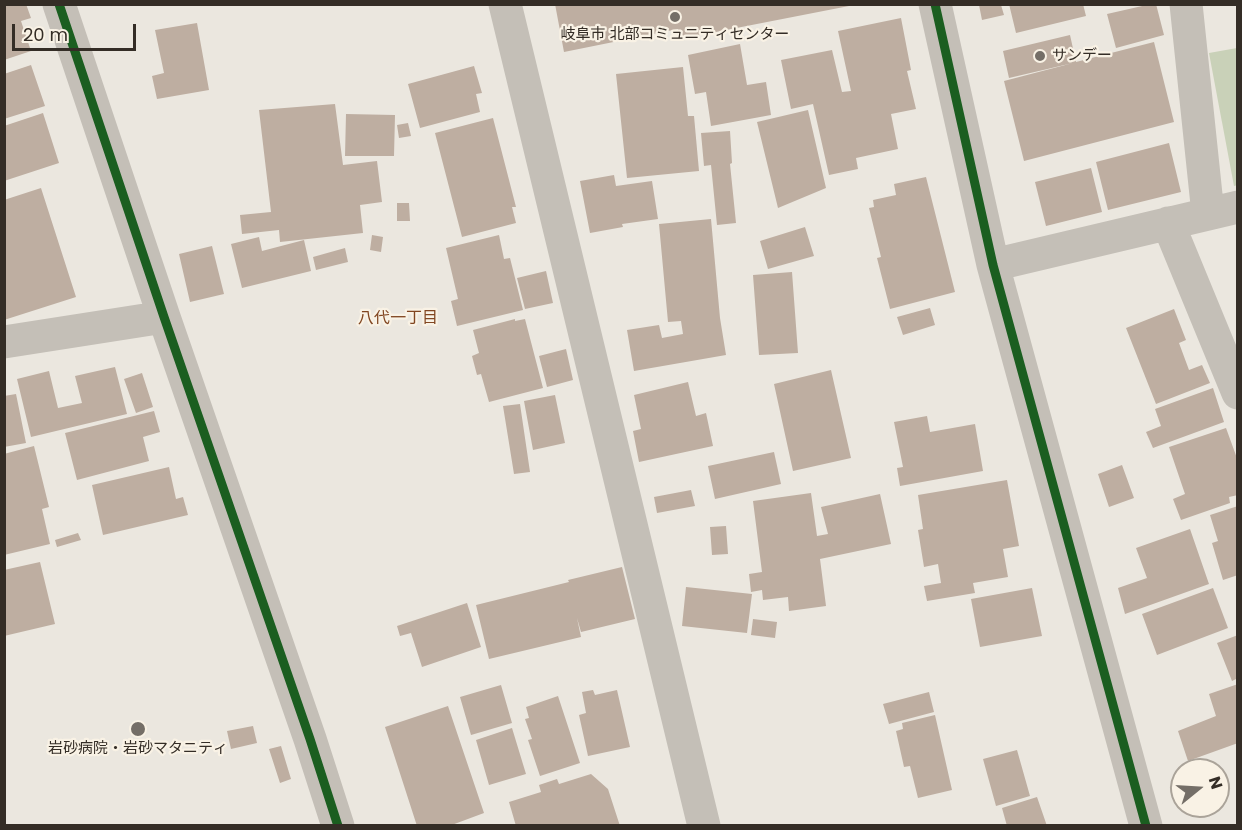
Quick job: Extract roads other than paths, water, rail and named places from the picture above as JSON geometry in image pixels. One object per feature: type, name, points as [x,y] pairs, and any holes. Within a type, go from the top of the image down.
[{"type":"street","points":[[59,4],[338,825]]},
{"type":"street","points":[[505,4],[704,825]]},
{"type":"street","points":[[935,4],[993,264],[1146,825]]},
{"type":"street","points":[[993,264],[1223,210],[1186,4]]},
{"type":"street","points":[[1168,223],[1238,393]]},
{"type":"street","points":[[4,342],[164,317]]},
{"type":"place","name":"岐阜市 北部コミュニティセンター","points":[[675,17]]},
{"type":"place","name":"サンデー","points":[[1040,56]]},
{"type":"place","name":"岩砂病院・岩砂マタニティ","points":[[138,729]]},
{"type":"district","name":"八代一丁目","points":[[398,319]]}]
